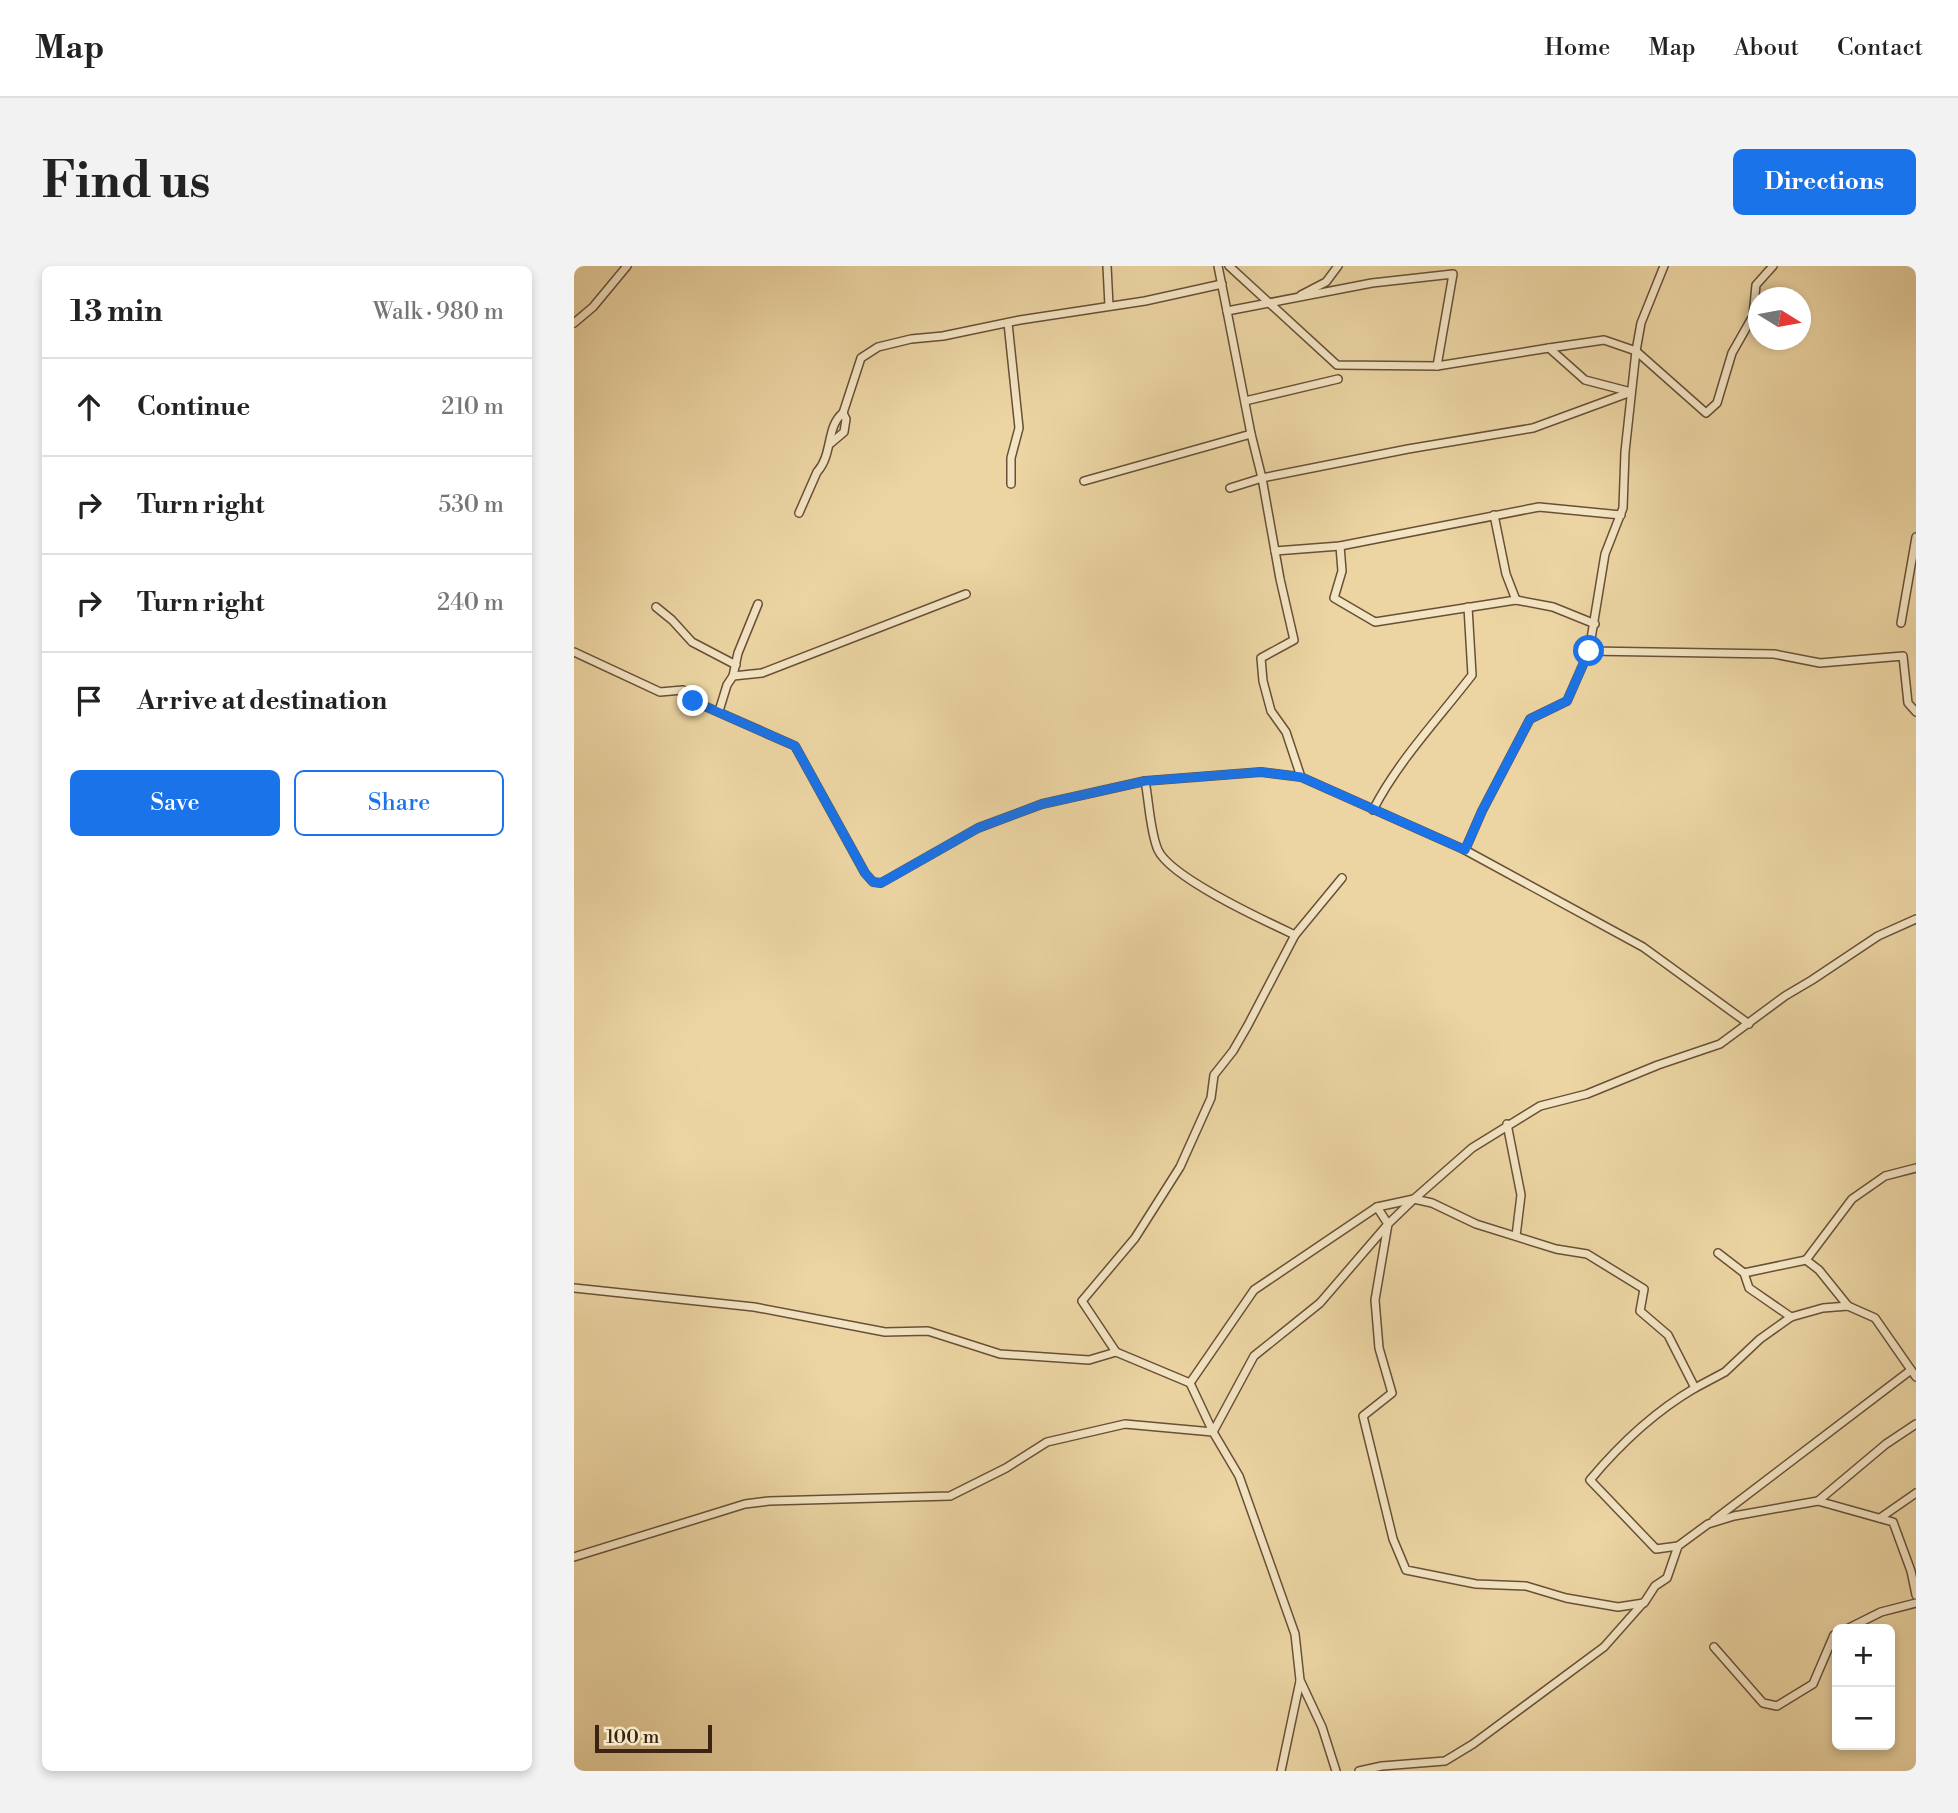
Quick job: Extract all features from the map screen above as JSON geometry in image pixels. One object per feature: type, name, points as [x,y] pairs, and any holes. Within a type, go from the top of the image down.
[{"type":"street","points":[[574,323],[593,307],[627,266]]},
{"type":"street","points":[[1108,266],[1109,306]]},
{"type":"street","points":[[1218,266],[1294,639],[1261,658],[1263,681],[1271,710],[1286,732],[1301,777]]},
{"type":"street","points":[[1229,266],[1337,365],[1437,366],[1604,340],[1636,351],[1706,413],[1717,403],[1732,353],[1753,316],[1756,285],[1773,266]]},
{"type":"street","points":[[1294,298],[1325,282],[1338,266]]},
{"type":"street","points":[[1465,850],[1482,811],[1530,719],[1567,701],[1589,651],[1605,554],[1621,515],[1641,323],[1664,266]]},
{"type":"street","points":[[1227,311],[1372,284],[1453,274],[1437,366]]},
{"type":"street","points":[[799,513],[831,443],[834,426],[843,413],[861,358],[878,347],[1222,284]]},
{"type":"street","points":[[1008,323],[1019,428],[1011,458],[1011,484]]},
{"type":"street","points":[[1549,348],[1585,380],[1632,392]]},
{"type":"street","points":[[1245,401],[1338,379]]},
{"type":"street","points":[[1230,488],[1262,478],[1408,449],[1533,428],[1632,392]]},
{"type":"street","points":[[1084,481],[1251,434]]},
{"type":"street","points":[[1275,551],[1340,547],[1494,515],[1552,507],[1621,515]]},
{"type":"street","points":[[1494,515],[1506,574],[1516,600]]},
{"type":"street","points":[[1901,623],[1916,537]]},
{"type":"street","points":[[1340,547],[1342,571],[1334,598],[1375,622],[1516,600],[1553,607],[1595,624]]},
{"type":"street","points":[[733,676],[762,673],[967,594]]},
{"type":"street","points":[[719,711],[758,604]]},
{"type":"street","points":[[656,607],[692,642],[736,665]]},
{"type":"street","points":[[1373,810],[1382,792],[1406,759],[1472,675],[1468,607]]},
{"type":"street","points":[[1589,651],[1773,654],[1820,663],[1903,656],[1908,703],[1916,712]]},
{"type":"street","points":[[574,652],[660,692],[683,690],[693,701],[795,746],[865,873],[873,882],[881,883],[978,828],[1029,809],[1145,781],[1261,772],[1301,777],[1465,850],[1643,947],[1749,1024]]},
{"type":"street","points":[[1145,781],[1157,848],[1163,859],[1232,905],[1295,935]]},
{"type":"street","points":[[1280,1771],[1300,1680],[1295,1634],[1240,1476],[1213,1432],[1190,1383],[1116,1352],[1083,1301],[1135,1238],[1180,1167],[1211,1098],[1214,1074],[1233,1051],[1295,935],[1342,878]]},
{"type":"street","points":[[1213,1432],[1254,1356],[1320,1303],[1388,1224],[1472,1148],[1540,1106],[1587,1094],[1658,1065],[1720,1044],[1785,996],[1878,936],[1916,919]]},
{"type":"street","points":[[1507,1124],[1521,1195],[1516,1236]]},
{"type":"street","points":[[1744,1273],[1806,1260],[1852,1199],[1885,1176],[1916,1168]]},
{"type":"street","points":[[1190,1383],[1254,1290],[1377,1207],[1413,1199],[1432,1203],[1476,1224],[1556,1250],[1587,1254],[1644,1289],[1640,1311],[1668,1335],[1695,1388]]},
{"type":"street","points":[[1377,1207],[1388,1224],[1376,1300],[1379,1348],[1392,1393],[1363,1416],[1393,1539],[1406,1570],[1476,1584],[1525,1586],[1566,1598],[1618,1607],[1644,1603]]},
{"type":"street","points":[[1718,1253],[1744,1273],[1749,1288],[1791,1317]]},
{"type":"street","points":[[1806,1260],[1819,1270],[1848,1306],[1875,1318],[1914,1374],[1678,1546],[1656,1549],[1590,1480],[1641,1426],[1673,1401],[1725,1372],[1760,1339],[1791,1317],[1824,1308],[1848,1306]]},
{"type":"street","points":[[574,1288],[754,1307],[885,1332],[928,1331],[1000,1354],[1089,1360],[1116,1352]]},
{"type":"street","points":[[574,1557],[745,1504],[950,1496],[1006,1468],[1047,1442],[1125,1424],[1213,1432]]},
{"type":"street","points":[[1818,1501],[1886,1444],[1916,1424]]},
{"type":"street","points":[[1880,1518],[1916,1493]]},
{"type":"street","points":[[1709,1524],[1734,1516],[1818,1501],[1893,1522],[1911,1571],[1916,1595]]},
{"type":"street","points":[[1360,1771],[1381,1766],[1445,1761],[1473,1744],[1604,1647],[1644,1603],[1655,1586],[1667,1578],[1678,1546]]},
{"type":"street","points":[[1857,1624],[1881,1612],[1916,1603]]},
{"type":"street","points":[[1714,1647],[1763,1703],[1777,1706],[1813,1684],[1832,1641]]},
{"type":"street","points":[[1300,1680],[1322,1727],[1336,1771]]},
{"type":"route","points":[[693,701],[795,746],[865,873],[873,882],[881,883],[978,828],[1042,804],[1145,781],[1261,772],[1301,777],[1465,850],[1482,811],[1530,719],[1567,701],[1589,651]]}]
